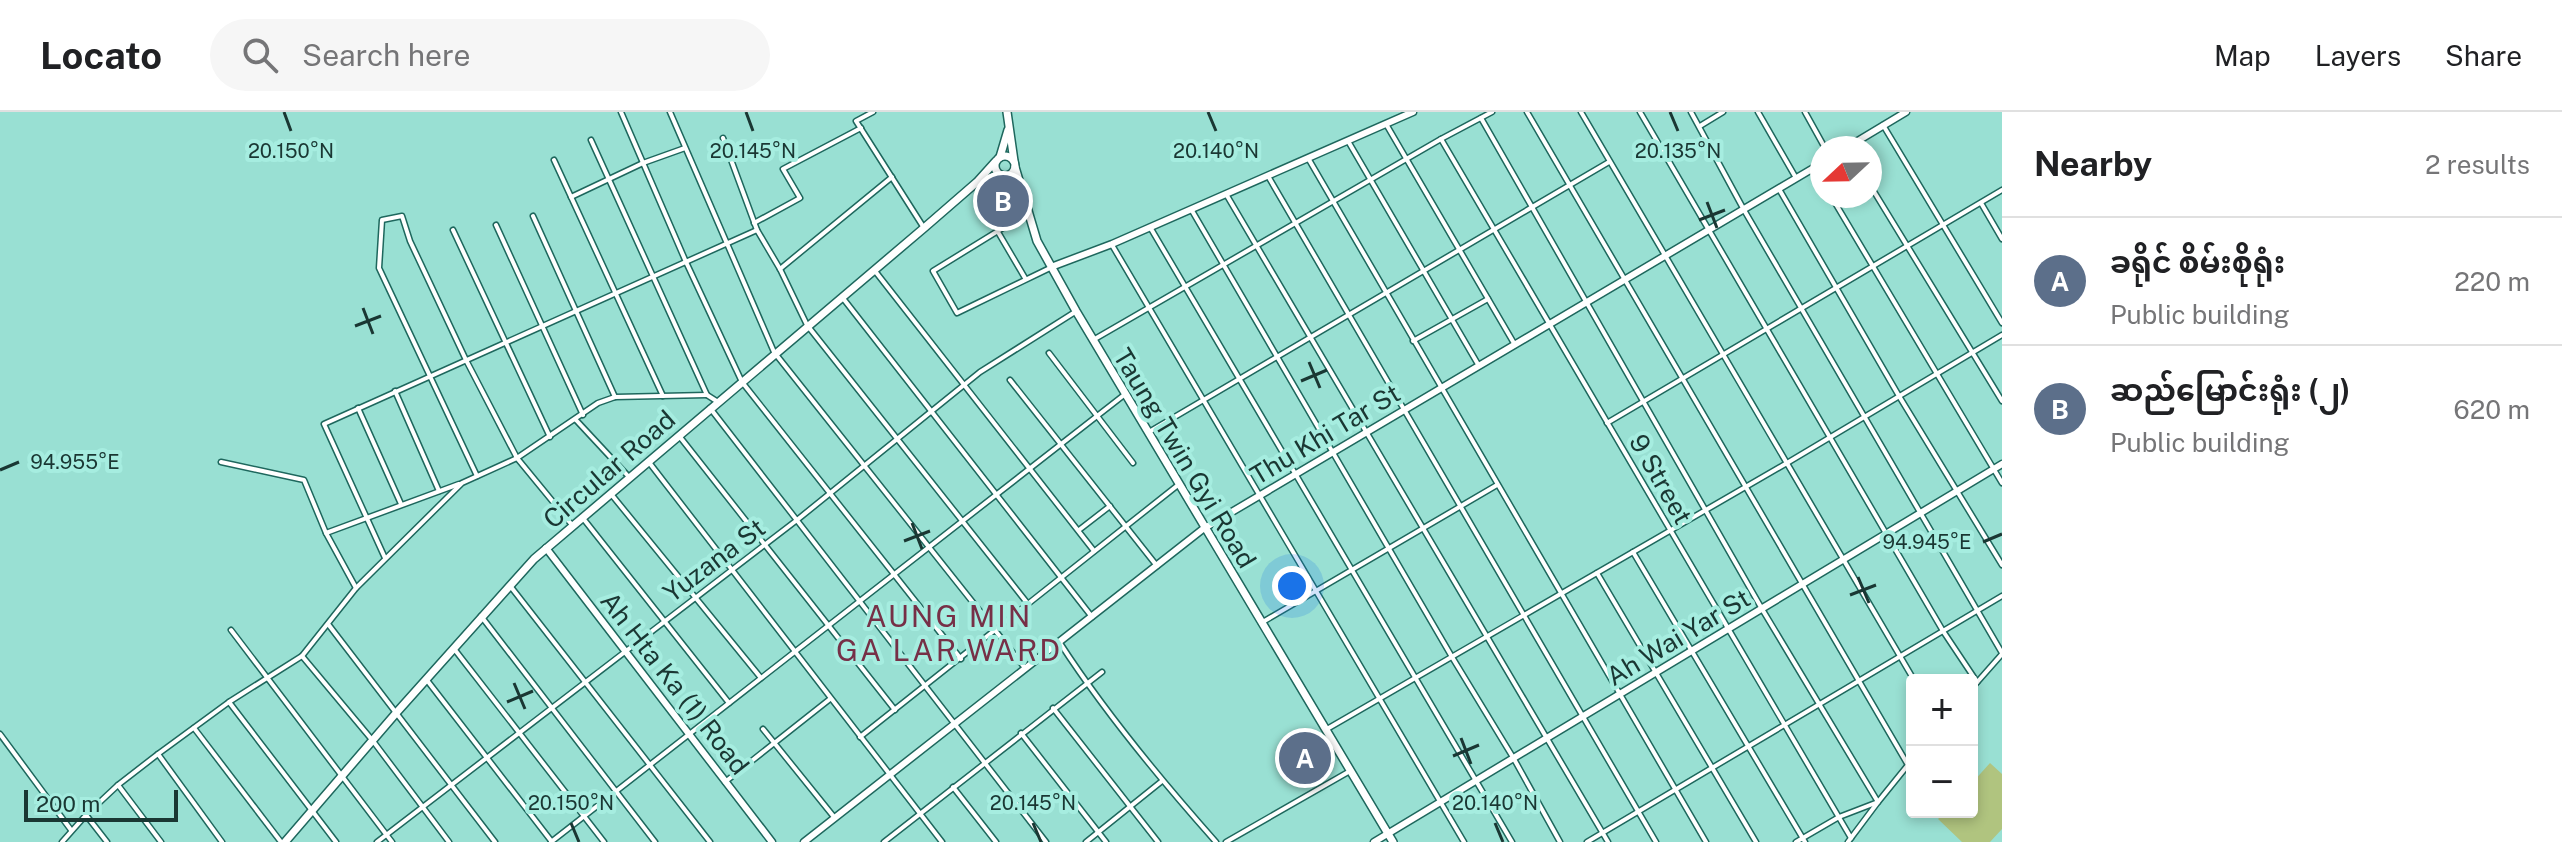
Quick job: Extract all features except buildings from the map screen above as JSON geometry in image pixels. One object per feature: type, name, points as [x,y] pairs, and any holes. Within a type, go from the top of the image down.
[{"type":"main road","name":"Taung Twin Gyi Road","points":[[1007,112],[1020,190],[1037,241],[1203,529],[1393,842]]},
{"type":"main road","name":"Circular Road","points":[[283,842],[481,616],[546,548],[977,182],[997,159],[1008,130]]},
{"type":"main road","points":[[977,182],[1002,175],[1010,175],[1014,164],[1010,157],[997,159],[996,171],[1002,175],[1020,190]]},
{"type":"street","points":[[621,112],[742,382],[961,659]]},
{"type":"street","points":[[670,112],[774,352],[1025,668]]},
{"type":"street","points":[[873,112],[856,121],[924,228]]},
{"type":"street","points":[[1027,213],[933,271],[957,313],[1025,278],[1112,244],[1413,112]]},
{"type":"street","points":[[1093,340],[1492,112]]},
{"type":"street","points":[[1527,112],[1906,756]]},
{"type":"street","points":[[1581,112],[1910,674]]},
{"type":"street","points":[[1640,112],[1943,631],[1972,674]]},
{"type":"street","points":[[1691,112],[1744,210],[2002,654],[1978,681]]},
{"type":"street","points":[[1700,126],[1723,112]]},
{"type":"street","points":[[1758,112],[1796,178]]},
{"type":"street","points":[[1805,112],[1818,136]]},
{"type":"street","points":[[1866,136],[1906,112]]},
{"type":"street","points":[[1481,118],[1762,609],[1878,802]]},
{"type":"street","points":[[1386,124],[1515,345]]},
{"type":"street","points":[[1883,125],[2002,323]]},
{"type":"street","points":[[754,223],[800,198],[783,169],[861,128]]},
{"type":"street","points":[[723,138],[757,230],[807,325],[1028,604]]},
{"type":"street","name":"9 Street","points":[[1441,139],[1839,817],[1849,840]]},
{"type":"street","points":[[591,140],[707,395],[718,402]]},
{"type":"street","points":[[1348,141],[1479,366]]},
{"type":"street","points":[[571,197],[643,163],[685,148]]},
{"type":"street","points":[[1308,158],[1706,842]]},
{"type":"street","points":[[554,160],[663,396]]},
{"type":"street","points":[[1147,433],[1609,162]]},
{"type":"street","name":"Thu Khi Tar St","points":[[804,842],[1203,529],[1810,169]]},
{"type":"street","points":[[1268,176],[1656,842]]},
{"type":"street","points":[[780,269],[892,177]]},
{"type":"street","points":[[1779,189],[2002,565]]},
{"type":"street","points":[[1607,423],[2002,190]]},
{"type":"street","points":[[1226,194],[1608,842]]},
{"type":"street","points":[[1981,203],[2002,239]]},
{"type":"street","points":[[1882,204],[2002,401]]},
{"type":"street","points":[[1838,208],[2002,483]]},
{"type":"street","points":[[1191,209],[1560,842]]},
{"type":"street","points":[[477,476],[379,268],[382,220],[402,216],[410,241],[466,360],[517,458],[572,525]]},
{"type":"street","points":[[533,216],[615,397]]},
{"type":"street","points":[[496,225],[583,415]]},
{"type":"street","points":[[1150,227],[1512,842]]},
{"type":"street","points":[[453,230],[550,437]]},
{"type":"street","points":[[386,559],[324,424],[757,230]]},
{"type":"street","points":[[998,231],[1025,278]]},
{"type":"street","points":[[1112,244],[1464,842]]},
{"type":"street","points":[[874,269],[1095,552]]},
{"type":"street","points":[[841,296],[1092,617]]},
{"type":"street","points":[[1413,341],[1488,299]]},
{"type":"street","name":"Yuzana St","points":[[377,842],[797,520],[964,385],[1076,311]]},
{"type":"street","points":[[1325,730],[1707,510],[2002,335]]},
{"type":"street","points":[[1049,353],[1133,463]]},
{"type":"street","points":[[1010,380],[1157,566]]},
{"type":"street","points":[[395,391],[439,491]]},
{"type":"street","points":[[326,533],[462,483],[517,458],[598,403],[615,397],[707,395]]},
{"type":"street","points":[[426,679],[552,842],[1124,395]]},
{"type":"street","points":[[358,408],[402,505]]},
{"type":"street","points":[[710,408],[1046,842]]},
{"type":"street","points":[[575,420],[629,477]]},
{"type":"street","points":[[679,435],[895,710]]},
{"type":"street","points":[[648,461],[942,842]]},
{"type":"street","points":[[221,462],[304,480],[326,533],[356,588]]},
{"type":"street","name":"Ah Wai Yar St","points":[[1374,842],[2002,464]]},
{"type":"street","points":[[62,842],[118,785],[158,754],[229,702],[302,656],[356,588],[462,483]]},
{"type":"street","points":[[860,738],[1178,485]]},
{"type":"street","points":[[1261,623],[1497,485]]},
{"type":"street","points":[[611,493],[761,678]]},
{"type":"street","points":[[1079,530],[1110,506]]},
{"type":"street","points":[[582,517],[729,703]]},
{"type":"street","name":"Ah Hta Ka (1) Road","points":[[546,548],[772,842]]},
{"type":"street","points":[[1633,552],[1804,840]]},
{"type":"street","points":[[1597,573],[1756,842]]},
{"type":"street","points":[[509,585],[710,842]]},
{"type":"street","points":[[1587,842],[2002,596]]},
{"type":"street","points":[[481,616],[655,842]]},
{"type":"street","points":[[328,624],[495,842]]},
{"type":"street","points":[[231,630],[392,842]]},
{"type":"street","points":[[1059,642],[1162,781],[1216,842]]},
{"type":"street","points":[[454,648],[604,842]]},
{"type":"street","points":[[302,656],[373,741],[449,842]]},
{"type":"street","points":[[888,841],[984,762],[1102,672]]},
{"type":"street","points":[[725,782],[830,698]]},
{"type":"street","points":[[229,702],[336,842]]},
{"type":"street","points":[[1053,708],[1158,842]]},
{"type":"street","points":[[194,728],[283,842]]},
{"type":"street","points":[[763,729],[834,817]]},
{"type":"street","points":[[1021,733],[1106,842]]},
{"type":"street","points":[[0,734],[71,830]]},
{"type":"street","points":[[158,754],[222,842]]},
{"type":"street","points":[[1849,840],[1906,768]]},
{"type":"street","points":[[1226,842],[1350,771]]},
{"type":"street","points":[[1086,842],[1162,781]]},
{"type":"street","points":[[118,785],[161,842]]},
{"type":"street","points":[[953,787],[996,842]]},
{"type":"street","points":[[1796,842],[1839,817],[1878,802]]},
{"type":"street","points":[[86,815],[107,842]]},
{"type":"green space","points":[[1990,763],[2002,774],[2002,829],[1990,842],[1962,842],[1938,819],[1978,818],[1978,776]]},
{"type":"place","name":"ဆည်မြောင်းရုံး (၂)","points":[[1003,201]]},
{"type":"place","name":"ခရိုင် စိမ်းစိုရုံး","points":[[1305,758]]},
{"type":"district","name":"AUNG MIN GA LAR WARD","points":[[949,633]]}]
